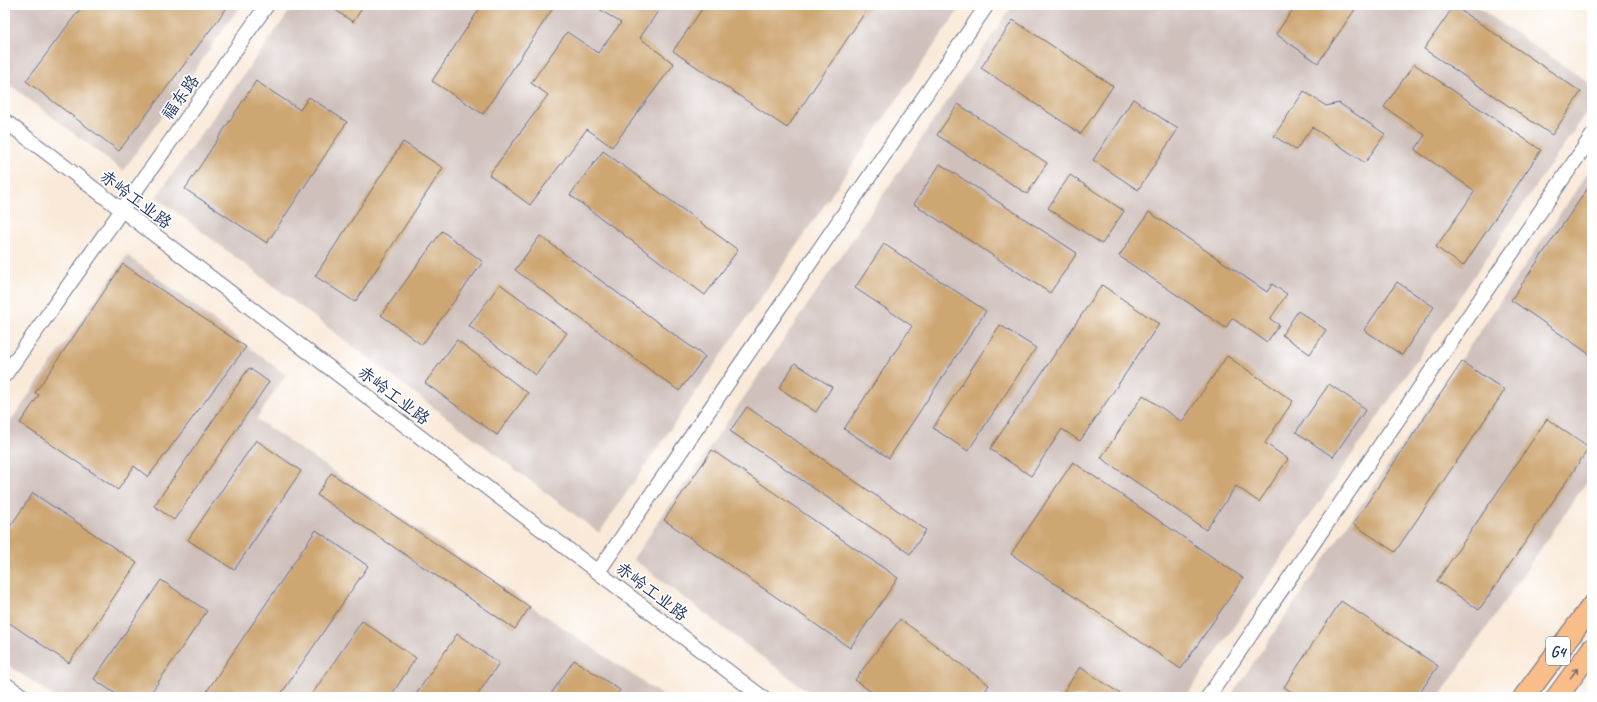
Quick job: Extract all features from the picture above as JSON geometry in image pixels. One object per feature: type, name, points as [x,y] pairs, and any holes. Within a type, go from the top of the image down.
[{"type":"highway","name":"G4","points":[[1524,697],[1592,606]]},
{"type":"highway","name":"G4","points":[[1557,697],[1592,649]]},
{"type":"street","name":"福东路","points":[[5,375],[267,5]]},
{"type":"street","points":[[598,572],[987,5]]},
{"type":"street","name":"赤岭工业路","points":[[5,121],[762,697]]},
{"type":"street","points":[[1208,697],[1592,136]]},
{"type":"street","points":[[5,684],[24,697]]},
{"type":"shaded area","points":[[5,5],[241,5],[123,171],[5,81]]},
{"type":"shaded area","points":[[294,5],[962,5],[599,533],[156,197]]},
{"type":"shaded area","points":[[1013,5],[1474,5],[1592,85],[1592,104],[1186,697],[815,697],[633,559]]},
{"type":"shaded area","points":[[1592,167],[1592,474],[1439,697],[1230,697]]},
{"type":"shaded area","points":[[127,255],[286,375],[256,419],[665,697],[55,697],[5,663],[5,429]]},
{"type":"building","points":[[83,5],[229,5],[119,151],[26,81]]},
{"type":"building","points":[[328,5],[364,5],[353,22]]},
{"type":"building","points":[[482,5],[555,5],[483,114],[432,81]]},
{"type":"building","points":[[593,5],[662,5],[640,38],[674,64],[612,147],[587,129],[530,205],[489,175],[548,95],[531,83],[567,32],[598,53],[621,23]]},
{"type":"building","points":[[705,5],[870,5],[787,128],[673,51]]},
{"type":"building","points":[[1296,5],[1358,5],[1318,63],[1276,34]]},
{"type":"building","points":[[1454,6],[1581,92],[1552,135],[1424,49]]},
{"type":"building","points":[[1013,20],[1113,86],[1081,134],[981,68]]},
{"type":"building","points":[[1414,64],[1541,150],[1463,266],[1436,247],[1475,191],[1415,150],[1425,135],[1384,107]]},
{"type":"building","points":[[256,81],[300,110],[309,97],[347,122],[267,243],[185,189]]},
{"type":"building","points":[[1304,91],[1326,106],[1339,103],[1385,134],[1365,163],[1312,127],[1296,150],[1274,136]]},
{"type":"building","points":[[1133,99],[1178,129],[1138,190],[1093,160]]},
{"type":"building","points":[[958,104],[1047,163],[1027,194],[937,135]]},
{"type":"building","points":[[403,142],[443,168],[355,302],[315,276]]},
{"type":"building","points":[[603,151],[738,250],[705,295],[570,195]]},
{"type":"building","points":[[940,164],[1077,253],[1050,293],[914,204]]},
{"type":"building","points":[[1070,175],[1124,211],[1102,244],[1048,208]]},
{"type":"building","points":[[1592,182],[1592,356],[1511,300]]},
{"type":"building","points":[[1149,212],[1267,292],[1272,284],[1287,294],[1270,319],[1279,325],[1267,342],[1232,318],[1226,328],[1119,256]]},
{"type":"building","points":[[442,231],[483,262],[422,345],[381,315]]},
{"type":"building","points":[[540,236],[705,357],[679,391],[515,270]]},
{"type":"building","points":[[884,244],[986,311],[889,458],[844,429],[912,326],[855,288]]},
{"type":"building","points":[[123,264],[246,347],[148,477],[134,466],[118,490],[20,423],[39,395],[35,393]]},
{"type":"building","points":[[1397,282],[1434,307],[1402,355],[1364,330]]},
{"type":"building","points":[[500,284],[567,333],[536,375],[469,326]]},
{"type":"building","points":[[1102,285],[1159,324],[1080,441],[1062,429],[1031,476],[990,449]]},
{"type":"building","points":[[1298,311],[1326,330],[1310,354],[1282,335]]},
{"type":"building","points":[[1000,325],[1036,348],[968,451],[933,428]]},
{"type":"building","points":[[457,340],[528,393],[497,435],[425,383]]},
{"type":"building","points":[[1227,356],[1293,401],[1265,443],[1288,459],[1259,502],[1236,486],[1206,530],[1101,458],[1143,395],[1182,422]]},
{"type":"building","points":[[1462,362],[1505,390],[1395,552],[1353,524]]},
{"type":"building","points":[[795,363],[832,387],[816,412],[779,388]]},
{"type":"building","points":[[249,368],[269,382],[174,520],[154,506]]},
{"type":"building","points":[[1329,384],[1366,409],[1333,457],[1296,432]]},
{"type":"building","points":[[747,407],[926,530],[910,554],[730,431]]},
{"type":"building","points":[[1547,419],[1589,448],[1479,610],[1437,581]]},
{"type":"building","points":[[256,440],[301,471],[234,570],[188,540]]},
{"type":"building","points":[[712,450],[898,578],[850,648],[664,520]]},
{"type":"building","points":[[1073,462],[1243,578],[1181,669],[1011,554]]},
{"type":"building","points":[[331,473],[530,607],[515,629],[317,495]]},
{"type":"building","points":[[33,493],[137,563],[69,663],[5,620],[5,534]]},
{"type":"building","points":[[316,530],[368,566],[279,697],[203,697]]},
{"type":"building","points":[[161,580],[207,611],[148,697],[120,697],[94,679]]},
{"type":"building","points":[[1341,601],[1438,666],[1417,697],[1299,697],[1284,687]]},
{"type":"building","points":[[900,619],[989,685],[981,697],[878,697],[855,680]]},
{"type":"building","points":[[362,621],[416,658],[390,697],[310,697]]},
{"type":"building","points":[[457,634],[499,663],[476,697],[414,697]]},
{"type":"building","points":[[574,660],[620,690],[615,697],[549,697]]},
{"type":"building","points":[[1080,667],[1125,697],[1060,697]]}]
